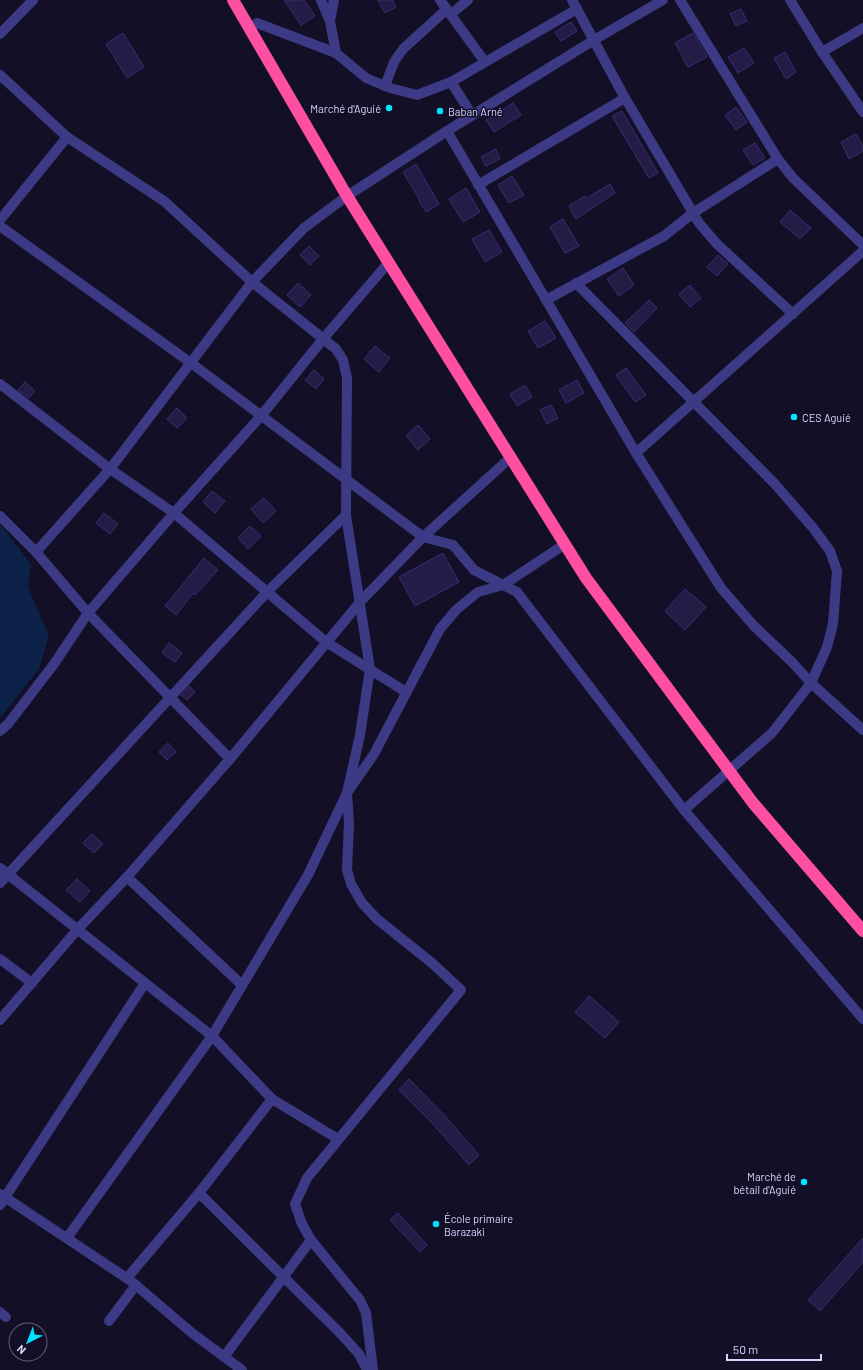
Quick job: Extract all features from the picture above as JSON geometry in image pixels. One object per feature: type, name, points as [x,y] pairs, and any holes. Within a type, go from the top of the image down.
[{"type":"highway","points":[[233,0],[347,196],[586,578],[753,803],[863,931]]},
{"type":"street","points":[[0,34],[33,0]]},
{"type":"street","points":[[321,0],[330,21],[336,53]]},
{"type":"street","points":[[330,21],[334,0]]},
{"type":"street","points":[[440,0],[485,62]]},
{"type":"street","points":[[385,86],[394,62],[403,49],[449,12],[468,0]]},
{"type":"street","points":[[36,552],[110,470],[252,282],[304,228],[347,196],[472,115],[594,40],[663,0]]},
{"type":"street","points":[[680,0],[778,159],[793,178],[863,245]]},
{"type":"street","points":[[790,0],[822,52],[863,112]]},
{"type":"street","points":[[250,28],[257,24],[336,53],[366,78],[385,86],[417,95],[451,82],[485,62],[574,4],[626,98],[693,213],[717,244],[793,314]]},
{"type":"street","points":[[822,52],[863,28]]},
{"type":"street","points":[[0,75],[67,137],[164,201],[252,282],[336,349],[343,360],[347,378],[345,477],[346,515],[361,601],[370,669],[360,735],[347,793],[349,824],[347,870],[362,903],[377,919],[432,963],[461,990],[307,1178],[295,1204],[302,1224],[311,1240],[360,1300],[366,1313],[373,1370]]},
{"type":"street","points":[[451,82],[472,115]]},
{"type":"street","points":[[478,185],[626,98]]},
{"type":"street","points":[[447,131],[636,453],[720,588],[754,626],[793,663],[811,683],[863,730]]},
{"type":"street","points":[[0,220],[67,137]]},
{"type":"street","points":[[546,300],[664,236],[693,213],[778,159]]},
{"type":"street","points":[[0,226],[191,363],[423,537],[453,545],[474,570],[517,592],[684,810],[863,1019]]},
{"type":"street","points":[[636,453],[863,252]]},
{"type":"street","points":[[0,731],[8,724],[54,664],[88,613],[174,513],[261,416],[388,262]]},
{"type":"street","points":[[576,283],[775,484],[814,529],[830,551],[837,571],[833,624],[827,647],[811,683],[772,733],[684,810]]},
{"type":"street","points":[[0,384],[110,470],[174,513],[268,591],[326,642],[406,692]]},
{"type":"street","points":[[0,1020],[77,930],[127,877],[230,759],[361,601],[423,537],[510,458]]},
{"type":"street","points":[[0,883],[4,871],[170,699],[268,591],[346,515]]},
{"type":"street","points":[[0,516],[36,552],[88,613],[230,759]]},
{"type":"street","points":[[67,1238],[212,1036],[308,875],[347,793],[374,754],[440,629],[456,610],[478,592],[503,585],[565,544]]},
{"type":"street","points":[[4,871],[212,1036],[272,1099],[338,1139]]},
{"type":"street","points":[[127,877],[242,985]]},
{"type":"street","points":[[0,960],[32,983]]},
{"type":"street","points":[[145,983],[2,1199],[67,1238],[132,1282],[192,1333],[242,1370]]},
{"type":"street","points":[[109,1321],[132,1282],[272,1099]]},
{"type":"street","points":[[200,1193],[359,1354],[367,1370]]},
{"type":"street","points":[[224,1357],[311,1240]]},
{"type":"water","points":[[0,524],[31,564],[28,587],[49,636],[39,669],[0,718]]},
{"type":"building","points":[[284,0],[304,0],[315,16],[301,25]]},
{"type":"building","points":[[378,0],[392,0],[396,7],[385,13]]},
{"type":"building","points":[[741,9],[747,21],[736,26],[730,14]]},
{"type":"building","points":[[571,22],[577,31],[561,41],[555,32]]},
{"type":"building","points":[[123,33],[144,67],[127,78],[106,44]]},
{"type":"building","points":[[693,33],[707,57],[688,67],[675,43]]},
{"type":"building","points":[[744,48],[754,63],[738,73],[728,57]]},
{"type":"building","points":[[785,52],[796,72],[786,79],[774,58]]},
{"type":"building","points":[[513,103],[521,115],[494,132],[486,120]]},
{"type":"building","points":[[736,107],[747,122],[736,130],[725,115]]},
{"type":"building","points":[[622,111],[658,173],[649,178],[612,116]]},
{"type":"building","points":[[856,134],[863,146],[863,151],[849,159],[841,142]]},
{"type":"building","points":[[755,143],[765,158],[753,165],[743,150]]},
{"type":"building","points":[[496,149],[500,159],[486,166],[481,157]]},
{"type":"building","points":[[416,164],[439,204],[426,212],[403,172]]},
{"type":"building","points":[[512,176],[524,195],[509,203],[498,185]]},
{"type":"building","points":[[610,184],[615,193],[576,219],[569,206],[585,196],[587,198]]},
{"type":"building","points":[[466,188],[480,212],[463,222],[449,199]]},
{"type":"building","points":[[790,210],[811,228],[800,239],[780,222]]},
{"type":"building","points":[[563,219],[579,246],[565,253],[550,227]]},
{"type":"building","points":[[489,230],[502,252],[485,262],[472,239]]},
{"type":"building","points":[[309,246],[319,256],[310,265],[300,255]]},
{"type":"building","points":[[718,255],[728,264],[717,276],[707,267]]},
{"type":"building","points":[[623,268],[634,285],[619,296],[607,279]]},
{"type":"building","points":[[298,283],[311,295],[300,307],[287,295]]},
{"type":"building","points":[[690,285],[701,298],[690,307],[679,294]]},
{"type":"building","points":[[649,300],[657,308],[634,332],[625,323]]},
{"type":"building","points":[[545,321],[556,338],[538,348],[528,331]]},
{"type":"building","points":[[375,346],[390,358],[379,372],[364,359]]},
{"type":"building","points":[[626,368],[646,395],[635,402],[616,375]]},
{"type":"building","points":[[314,370],[324,379],[316,389],[305,380]]},
{"type":"building","points":[[577,380],[584,393],[566,403],[559,390]]},
{"type":"building","points":[[25,382],[35,391],[29,398],[18,390]]},
{"type":"building","points":[[525,385],[532,397],[517,406],[510,394]]},
{"type":"building","points":[[551,405],[558,418],[547,424],[540,410]]},
{"type":"building","points":[[177,408],[187,418],[177,428],[167,419]]},
{"type":"building","points":[[418,425],[430,439],[418,450],[406,436]]},
{"type":"building","points":[[212,491],[225,501],[215,513],[203,502]]},
{"type":"building","points":[[264,498],[276,511],[263,523],[251,509]]},
{"type":"building","points":[[104,513],[118,524],[110,534],[96,523]]},
{"type":"building","points":[[250,526],[261,536],[248,549],[238,538]]},
{"type":"building","points":[[443,553],[459,582],[415,606],[399,577]]},
{"type":"building","points":[[204,558],[218,570],[195,595],[193,593],[176,615],[165,606]]},
{"type":"building","points":[[685,589],[706,607],[685,630],[665,611]]},
{"type":"building","points":[[169,643],[182,653],[175,662],[162,653]]},
{"type":"building","points":[[189,686],[195,692],[187,700],[181,695]]},
{"type":"building","points":[[168,743],[176,752],[167,760],[159,752]]},
{"type":"building","points":[[92,834],[103,844],[94,853],[83,843]]},
{"type":"building","points":[[77,879],[90,891],[80,902],[66,890]]},
{"type":"building","points":[[589,996],[619,1022],[605,1038],[575,1012]]},
{"type":"building","points":[[409,1079],[445,1116],[479,1155],[469,1165],[433,1124],[399,1090]]},
{"type":"building","points":[[398,1213],[427,1245],[420,1252],[390,1220]]},
{"type":"building","points":[[863,1238],[863,1262],[820,1311],[808,1300]]},
{"type":"place","name":"Marché d'Aguié","points":[[389,108]]},
{"type":"place","name":"Baban Arné","points":[[440,111]]},
{"type":"place","name":"CES Aguié","points":[[794,417]]},
{"type":"place","name":"Marché de bétail d'Aguié","points":[[804,1182]]},
{"type":"place","name":"École primaire Barazaki","points":[[436,1224]]}]
